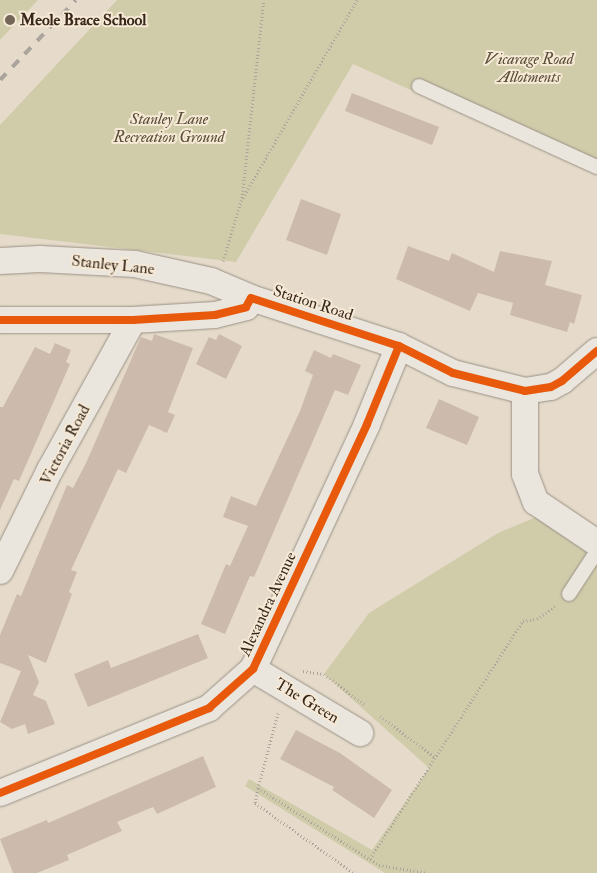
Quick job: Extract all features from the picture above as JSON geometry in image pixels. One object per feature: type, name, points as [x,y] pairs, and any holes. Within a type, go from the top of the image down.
[{"type":"street","name":"Stanley Lane","points":[[0,261],[40,259],[135,264],[211,281],[251,298]]},
{"type":"street","name":"Station Road","points":[[0,320],[133,320],[215,315],[246,307],[251,298],[399,346],[454,373],[525,391]]},
{"type":"street","name":"Victoria Road","points":[[0,571],[50,470],[133,320]]},
{"type":"street","name":"Alexandra Avenue","points":[[0,793],[209,708],[253,669],[363,433],[399,346]]},
{"type":"street","points":[[597,351],[562,381],[551,387],[525,391],[525,474],[536,502],[597,543]]},
{"type":"street","name":"The Green","points":[[253,669],[360,733]]},
{"type":"lane","points":[[420,86],[597,167]]},
{"type":"lane","points":[[569,594],[597,551]]},
{"type":"path","points":[[211,281],[222,261],[241,202],[264,0]]},
{"type":"path","points":[[241,202],[357,0]]},
{"type":"path","points":[[370,859],[523,621],[538,619],[569,594]]},
{"type":"path","points":[[284,688],[255,802],[354,873]]},
{"type":"path","points":[[258,788],[379,865],[427,873]]},
{"type":"green space","name":"Meole Brace School","points":[[0,0],[38,0],[0,40]]},
{"type":"green space","name":"Stanley Lane Recreation Ground","points":[[117,0],[597,0],[597,174],[353,64],[236,262],[0,234],[0,125]]},
{"type":"green space","points":[[539,516],[597,557],[597,873],[385,873],[245,786],[249,779],[372,850],[429,768],[324,674],[369,613],[498,533]]},
{"type":"building","points":[[352,93],[439,127],[432,145],[345,111]]},
{"type":"building","points":[[301,199],[341,214],[327,255],[286,240]]},
{"type":"building","points":[[408,246],[449,261],[452,253],[494,272],[500,251],[552,261],[545,285],[582,295],[574,324],[570,322],[567,332],[510,315],[513,303],[478,293],[470,311],[396,279]]},
{"type":"building","points":[[154,334],[193,348],[168,412],[175,415],[167,433],[149,425],[126,473],[118,469],[71,570],[77,572],[69,592],[72,594],[46,663],[28,655],[39,682],[33,695],[46,701],[55,724],[28,734],[25,724],[12,729],[0,722],[21,671],[0,663],[0,635],[17,594],[21,596],[67,485],[73,488],[86,463],[141,337],[152,341]]},
{"type":"building","points":[[219,334],[242,346],[226,379],[196,364],[209,337],[216,340]]},
{"type":"building","points":[[55,343],[71,350],[66,362],[70,364],[19,481],[14,479],[0,510],[0,407],[3,407],[35,347],[50,354]]},
{"type":"building","points":[[314,350],[331,358],[333,354],[361,365],[348,395],[335,390],[254,577],[250,576],[225,634],[201,624],[226,564],[230,566],[248,526],[223,517],[231,496],[256,506],[300,411],[313,375],[305,371]]},
{"type":"building","points":[[439,399],[479,417],[467,445],[426,428]]},
{"type":"building","points":[[198,634],[208,658],[88,707],[74,674],[108,660],[111,668]]},
{"type":"building","points":[[296,730],[340,753],[392,790],[374,818],[332,790],[334,787],[280,759]]},
{"type":"building","points":[[203,756],[216,787],[157,814],[153,807],[117,822],[122,831],[67,855],[69,860],[37,873],[13,873],[0,839],[47,820],[48,823]]},
{"type":"railway","points":[[0,80],[76,0]]},
{"type":"cycle path","points":[[0,320],[133,320],[215,315],[246,307],[251,298],[399,346],[453,373],[525,391],[551,387],[562,381],[597,351]]},
{"type":"cycle path","points":[[0,793],[209,708],[253,669],[367,424],[399,346]]},
{"type":"place","name":"Meole Brace School","points":[[10,20]]},
{"type":"park label","name":"Vicarage Road Allotments","points":[[529,68]]}]
